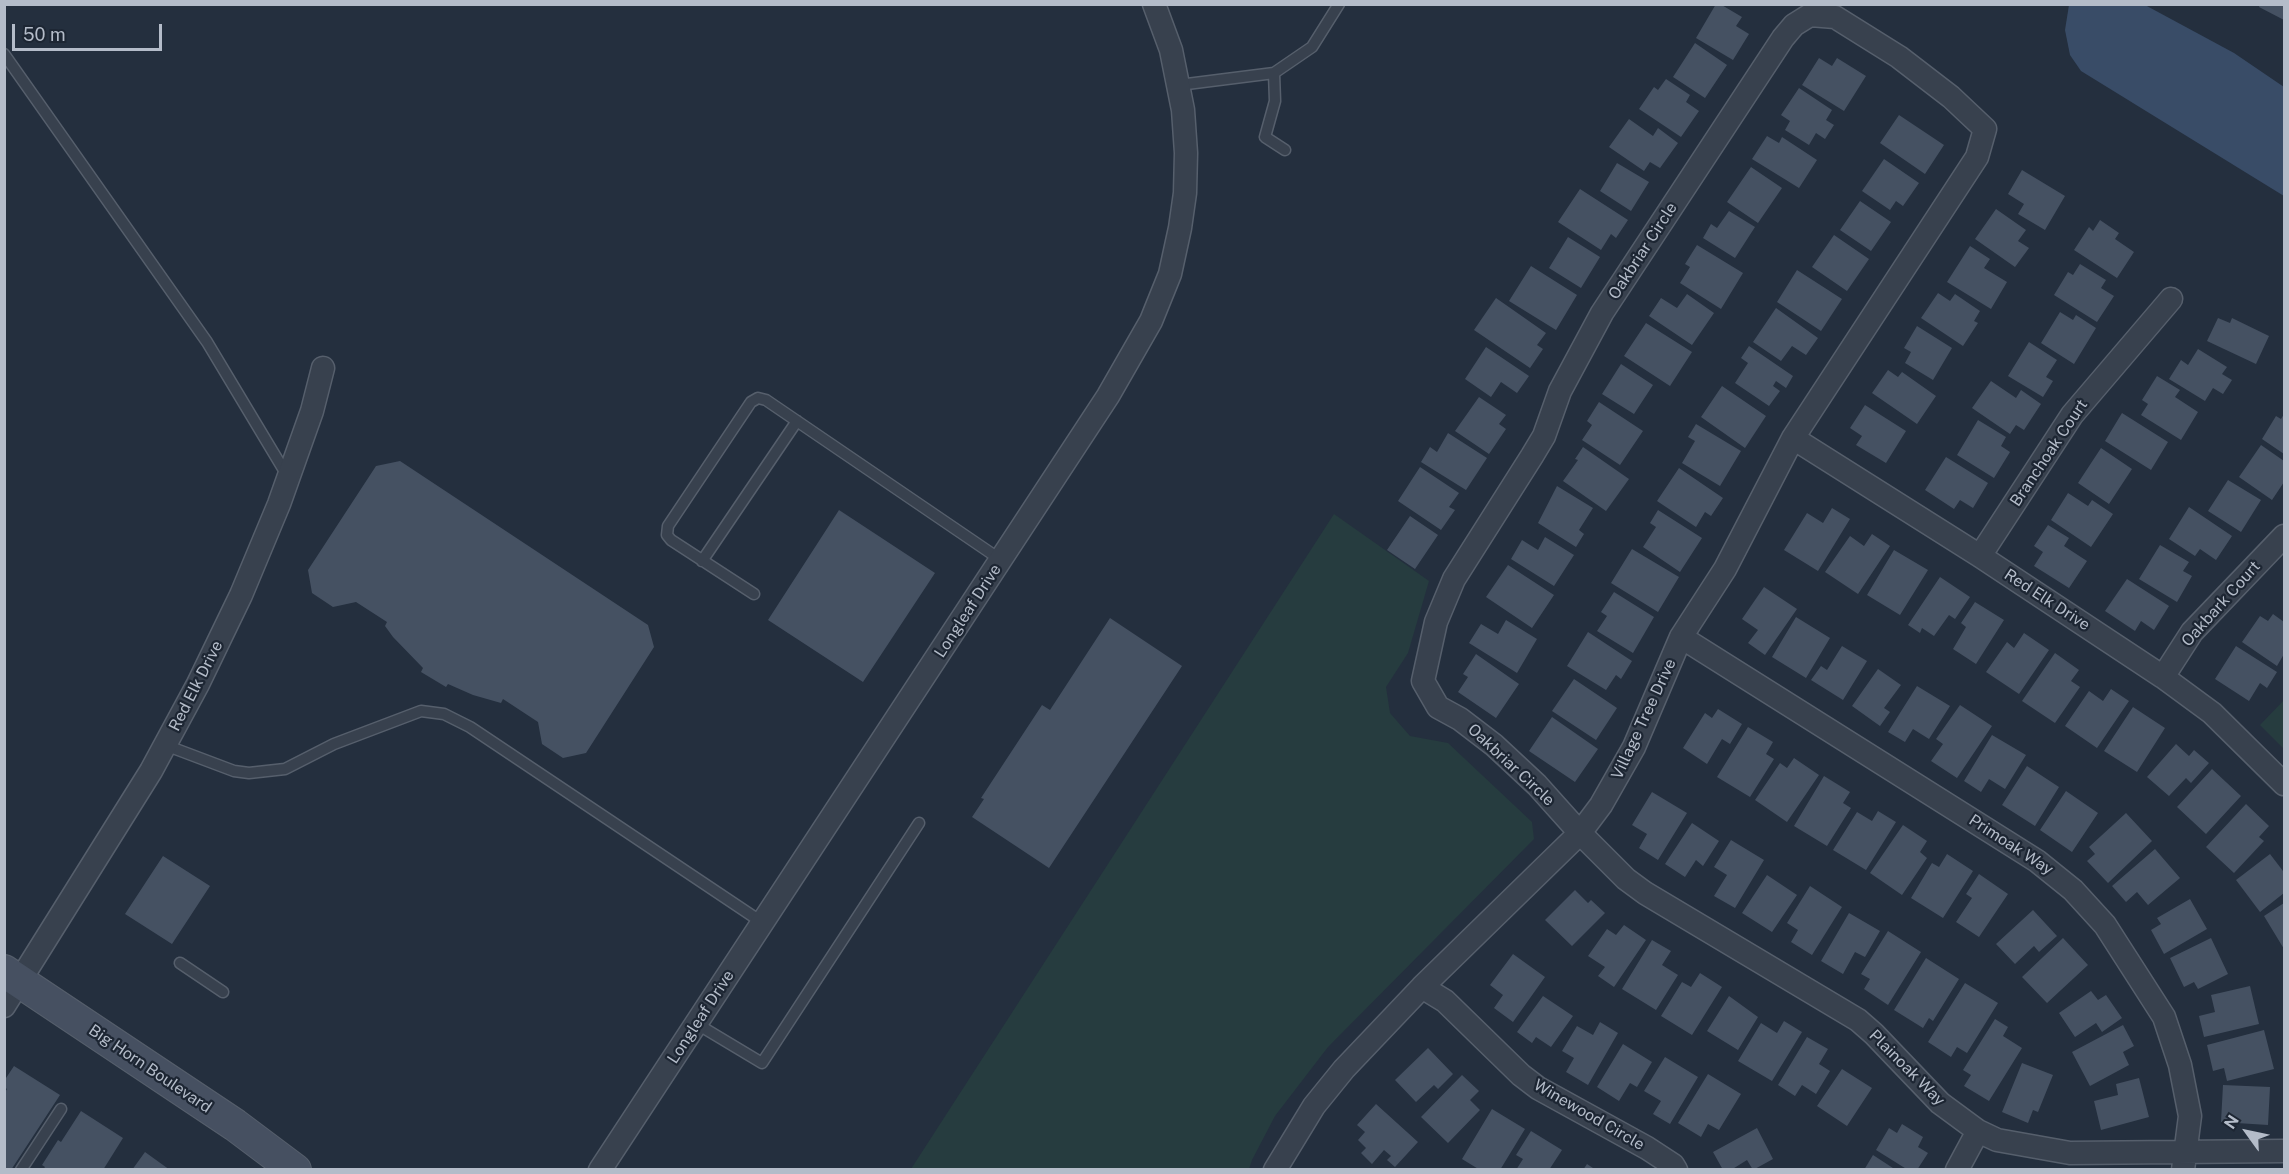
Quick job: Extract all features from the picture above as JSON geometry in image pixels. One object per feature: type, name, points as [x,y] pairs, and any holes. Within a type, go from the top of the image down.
[{"type":"main road","name":"Big Horn Boulevard","points":[[10,986],[235,1125],[295,1170]]},
{"type":"street","name":"Longleaf Drive","points":[[600,1170],[1108,396],[1151,321],[1170,274],[1180,228],[1185,193],[1186,153],[1184,110],[1172,50],[1154,4]]},
{"type":"street","name":"Oakbriar Circle","points":[[1580,832],[1537,785],[1478,731],[1438,707],[1423,681],[1436,622],[1454,579],[1544,436],[1560,391],[1602,313],[1783,38],[1794,25],[1810,15],[1835,17],[1899,57],[1951,97],[1985,129],[1977,157],[1880,304]]},
{"type":"street","name":"Branchoak Court","points":[[1980,556],[2072,415],[2171,299]]},
{"type":"street","name":"Village Tree Drive","points":[[1275,1170],[1314,1106],[1344,1069],[1422,987],[1580,832],[1613,786],[1634,747],[1682,637],[1725,569],[1793,438],[1880,304]]},
{"type":"street","name":"Red Elk Drive","points":[[10,986],[98,857],[165,746],[198,684],[241,595],[288,478],[312,411],[323,368]]},
{"type":"street","name":"Red Elk Drive","points":[[1793,438],[1980,556],[2163,677],[2212,713],[2284,784]]},
{"type":"street","name":"Oakbark Court","points":[[2163,677],[2192,632],[2284,536]]},
{"type":"street","name":"Primoak Way","points":[[1682,637],[2037,861],[2073,890],[2105,925],[2164,1017],[2180,1065],[2190,1116],[2184,1160]]},
{"type":"street","name":"Plainoak Way","points":[[1580,832],[1626,879],[1645,893],[1858,1020],[1940,1103],[1978,1131],[1997,1140],[2070,1154],[2184,1160],[2284,1152]]},
{"type":"street","name":"Winewood Circle","points":[[1422,987],[1445,1000],[1521,1075],[1538,1088],[1647,1148],[1673,1165],[1676,1170]]},
{"type":"street","points":[[1957,1170],[1978,1131]]},
{"type":"lane","points":[[1179,85],[1275,73],[1312,47],[1339,4]]},
{"type":"lane","points":[[4,54],[207,342],[288,478]]},
{"type":"lane","points":[[1275,73],[1275,101],[1265,137],[1285,150]]},
{"type":"lane","points":[[754,594],[667,536],[668,526],[751,402],[758,398],[766,400],[1001,560]]},
{"type":"lane","points":[[702,561],[797,421]]},
{"type":"lane","points":[[165,746],[234,771],[249,773],[285,769],[334,744],[421,711],[444,714],[470,727],[764,922]]},
{"type":"lane","points":[[697,1024],[762,1063],[919,823]]},
{"type":"lane","points":[[180,963],[223,992]]},
{"type":"lane","points":[[21,1170],[61,1109]]},
{"type":"green space","points":[[1334,514],[1429,581],[1408,653],[1386,687],[1390,713],[1410,736],[1448,743],[1532,822],[1534,839],[1328,1047],[1275,1116],[1249,1169],[911,1169]]},
{"type":"green space","points":[[2284,700],[2284,749],[2260,725]]},
{"type":"water","points":[[2069,5],[2145,5],[2234,53],[2284,87],[2284,196],[2081,71],[2070,55],[2065,30]]},
{"type":"building","points":[[1716,4],[1742,17],[1736,26],[1749,34],[1733,60],[1696,38]]},
{"type":"building","points":[[2260,4],[2284,4],[2284,20],[2259,7]]},
{"type":"building","points":[[1695,43],[1727,65],[1705,98],[1673,77]]},
{"type":"building","points":[[1819,58],[1832,66],[1837,58],[1866,76],[1844,111],[1802,85]]},
{"type":"building","points":[[1666,79],[1690,95],[1686,102],[1699,111],[1681,137],[1639,109],[1654,87],[1658,90]]},
{"type":"building","points":[[1799,88],[1832,110],[1826,120],[1834,125],[1825,139],[1816,133],[1809,145],[1785,130],[1790,121],[1781,115]]},
{"type":"building","points":[[1899,115],[1944,145],[1925,174],[1880,143]]},
{"type":"building","points":[[1629,119],[1653,136],[1658,128],[1678,143],[1660,168],[1650,162],[1644,171],[1609,147]]},
{"type":"building","points":[[1767,136],[1779,143],[1782,137],[1817,160],[1799,188],[1752,159]]},
{"type":"building","points":[[1884,159],[1919,183],[1903,206],[1896,201],[1890,210],[1862,191]]},
{"type":"building","points":[[1617,163],[1649,182],[1631,211],[1600,191]]},
{"type":"building","points":[[1751,167],[1782,188],[1758,223],[1727,202]]},
{"type":"building","points":[[2022,170],[2065,196],[2045,230],[2018,214],[2024,204],[2008,194]]},
{"type":"building","points":[[1580,189],[1628,220],[1616,238],[1611,234],[1601,250],[1558,222]]},
{"type":"building","points":[[1860,201],[1891,222],[1871,251],[1840,230]]},
{"type":"building","points":[[1996,209],[2026,230],[2018,241],[2029,248],[2015,267],[1975,239]]},
{"type":"building","points":[[1729,211],[1755,227],[1735,258],[1703,238],[1711,224],[1717,228]]},
{"type":"building","points":[[2100,220],[2119,233],[2115,239],[2134,252],[2117,278],[2074,250],[2089,227],[2093,231]]},
{"type":"building","points":[[1834,235],[1869,259],[1847,291],[1812,267]]},
{"type":"building","points":[[1568,237],[1600,257],[1581,288],[1549,268]]},
{"type":"building","points":[[1697,245],[1743,273],[1721,309],[1680,283],[1690,267],[1685,264]]},
{"type":"building","points":[[1970,246],[1990,259],[1984,268],[2007,282],[1991,309],[1947,282]]},
{"type":"building","points":[[2080,264],[2106,280],[2101,288],[2114,296],[2097,322],[2054,295],[2068,272],[2073,275]]},
{"type":"building","points":[[1531,266],[1577,295],[1556,330],[1509,301]]},
{"type":"building","points":[[1797,270],[1842,299],[1821,331],[1777,302]]},
{"type":"building","points":[[1938,293],[1950,301],[1955,294],[1980,311],[1974,321],[1978,323],[1963,346],[1921,318]]},
{"type":"building","points":[[1687,294],[1714,313],[1692,345],[1649,316],[1661,298],[1677,308]]},
{"type":"building","points":[[1496,298],[1546,333],[1537,345],[1543,349],[1530,368],[1474,330]]},
{"type":"building","points":[[1776,308],[1818,338],[1806,355],[1792,346],[1781,361],[1753,342]]},
{"type":"building","points":[[2060,312],[2073,320],[2076,315],[2096,328],[2074,364],[2041,343]]},
{"type":"building","points":[[2218,318],[2230,323],[2232,318],[2269,336],[2256,364],[2207,341]]},
{"type":"building","points":[[1646,323],[1692,352],[1670,386],[1624,356]]},
{"type":"building","points":[[1917,326],[1952,348],[1933,380],[1905,363],[1911,352],[1904,348]]},
{"type":"building","points":[[2029,342],[2057,360],[2046,377],[2053,381],[2043,397],[2008,376]]},
{"type":"building","points":[[1749,346],[1793,376],[1786,388],[1776,381],[1773,386],[1780,391],[1769,406],[1735,383],[1748,363],[1741,358]]},
{"type":"building","points":[[1486,347],[1529,376],[1517,393],[1501,382],[1491,397],[1465,379]]},
{"type":"building","points":[[2198,349],[2227,367],[2222,374],[2232,380],[2223,394],[2213,388],[2205,401],[2169,379],[2181,360],[2188,365]]},
{"type":"building","points":[[1621,364],[1653,385],[1634,414],[1602,394]]},
{"type":"building","points":[[1888,370],[1898,377],[1902,372],[1936,396],[1917,424],[1872,393]]},
{"type":"building","points":[[2157,376],[2180,390],[2175,397],[2198,412],[2181,440],[2141,415],[2148,404],[2142,400]]},
{"type":"building","points":[[1991,381],[2016,398],[2021,390],[2041,404],[2024,430],[2016,425],[2010,434],[1972,408]]},
{"type":"building","points":[[1722,386],[1766,416],[1745,448],[1701,417]]},
{"type":"building","points":[[1479,397],[1506,415],[1499,424],[1506,429],[1489,454],[1455,431]]},
{"type":"building","points":[[1599,402],[1643,431],[1620,465],[1582,440],[1592,425],[1587,421]]},
{"type":"building","points":[[1865,405],[1906,431],[1886,463],[1856,445],[1862,436],[1850,428]]},
{"type":"building","points":[[2122,413],[2168,442],[2151,470],[2105,441]]},
{"type":"building","points":[[2284,414],[2284,454],[2262,439],[2276,416],[2281,419]]},
{"type":"building","points":[[1978,420],[2006,437],[2001,446],[2010,452],[1994,478],[1957,455]]},
{"type":"building","points":[[1696,424],[1741,451],[1720,486],[1682,463],[1695,441],[1688,437]]},
{"type":"building","points":[[1448,433],[1487,458],[1466,490],[1421,462],[1430,447],[1437,452]]},
{"type":"building","points":[[2261,445],[2284,461],[2284,482],[2272,500],[2239,477]]},
{"type":"building","points":[[1583,447],[1629,479],[1606,511],[1563,481],[1578,460],[1575,459]]},
{"type":"building","points":[[2101,448],[2132,469],[2109,504],[2078,483]]},
{"type":"building","points":[[1946,457],[1988,483],[1973,508],[1960,500],[1954,509],[1925,490]]},
{"type":"building","points":[[400,461],[648,625],[654,647],[586,753],[563,758],[542,744],[538,722],[503,699],[501,703],[473,695],[448,684],[446,687],[421,672],[423,668],[385,626],[387,622],[356,602],[333,607],[312,593],[308,570],[376,466]]},
{"type":"building","points":[[1420,467],[1459,493],[1449,507],[1455,510],[1441,530],[1398,501]]},
{"type":"building","points":[[1679,468],[1723,498],[1711,516],[1705,512],[1696,527],[1657,501]]},
{"type":"building","points":[[2228,480],[2261,500],[2241,532],[2208,511]]},
{"type":"building","points":[[1557,486],[1593,508],[1579,530],[1584,534],[1576,547],[1538,523]]},
{"type":"building","points":[[2068,493],[2088,506],[2092,500],[2113,514],[2091,547],[2051,520]]},
{"type":"building","points":[[2189,507],[2232,536],[2216,560],[2200,549],[2195,556],[2169,539]]},
{"type":"building","points":[[1832,508],[1850,519],[1818,571],[1784,550],[1807,513],[1823,523]]},
{"type":"building","points":[[839,510],[935,573],[863,682],[768,620]]},
{"type":"building","points":[[1658,510],[1702,538],[1680,572],[1643,547],[1656,527],[1650,523]]},
{"type":"building","points":[[1410,516],[1438,535],[1415,569],[1387,550]]},
{"type":"building","points":[[2048,525],[2069,538],[2064,546],[2087,561],[2069,588],[2034,566],[2043,552],[2034,546]]},
{"type":"building","points":[[1872,534],[1890,546],[1858,594],[1825,572],[1850,536],[1864,546]]},
{"type":"building","points":[[1545,537],[1574,555],[1554,586],[1511,559],[1522,540],[1538,550]]},
{"type":"building","points":[[2160,545],[2189,562],[2183,571],[2192,576],[2177,602],[2139,579]]},
{"type":"building","points":[[1632,549],[1679,577],[1658,612],[1611,583]]},
{"type":"building","points":[[1894,550],[1928,570],[1900,615],[1867,595]]},
{"type":"building","points":[[1508,565],[1554,595],[1532,628],[1486,597]]},
{"type":"building","points":[[1940,577],[1970,597],[1955,619],[1949,615],[1934,636],[1922,628],[1920,633],[1908,625]]},
{"type":"building","points":[[2127,579],[2169,606],[2154,630],[2141,621],[2135,631],[2105,611]]},
{"type":"building","points":[[1764,587],[1797,609],[1765,655],[1748,643],[1758,630],[1742,619]]},
{"type":"building","points":[[1614,592],[1654,617],[1633,653],[1597,631],[1607,616],[1601,612]]},
{"type":"building","points":[[1975,602],[2004,620],[1976,664],[1953,649],[1966,627],[1961,623]]},
{"type":"building","points":[[2273,614],[2284,622],[2284,654],[2277,666],[2242,642],[2260,616],[2268,621]]},
{"type":"building","points":[[1796,617],[1830,638],[1806,678],[1772,657]]},
{"type":"building","points":[[1110,618],[1182,666],[1049,868],[972,817],[984,799],[981,798],[1042,705],[1050,710]]},
{"type":"building","points":[[1506,620],[1537,639],[1517,673],[1469,643],[1481,624],[1498,634]]},
{"type":"building","points":[[1588,632],[1632,661],[1621,679],[1616,675],[1606,690],[1567,666]]},
{"type":"building","points":[[2024,633],[2049,650],[2019,694],[1986,672],[2007,642],[2014,648]]},
{"type":"building","points":[[1842,646],[1867,661],[1843,700],[1811,680],[1821,666],[1827,670]]},
{"type":"building","points":[[2236,646],[2277,672],[2267,688],[2260,683],[2249,701],[2215,679]]},
{"type":"building","points":[[2055,653],[2079,670],[2071,681],[2080,687],[2055,723],[2022,701]]},
{"type":"building","points":[[1476,654],[1519,684],[1496,718],[1458,692],[1468,677],[1463,674]]},
{"type":"building","points":[[1878,669],[1901,685],[1884,708],[1890,712],[1880,726],[1852,706]]},
{"type":"building","points":[[1574,679],[1617,708],[1596,740],[1552,711]]},
{"type":"building","points":[[1917,686],[1950,706],[1929,739],[1913,729],[1905,742],[1888,732]]},
{"type":"building","points":[[2111,689],[2129,701],[2097,748],[2065,726],[2089,691],[2103,701]]},
{"type":"building","points":[[1960,705],[1992,726],[1957,778],[1931,761],[1943,744],[1936,739]]},
{"type":"building","points":[[2133,707],[2165,728],[2137,772],[2104,751]]},
{"type":"building","points":[[1718,709],[1742,724],[1730,744],[1722,739],[1707,764],[1683,748],[1705,713],[1712,718]]},
{"type":"building","points":[[1552,717],[1598,749],[1575,782],[1529,751]]},
{"type":"building","points":[[1748,727],[1773,742],[1766,754],[1774,759],[1750,797],[1717,777]]},
{"type":"building","points":[[1992,735],[2026,755],[2005,789],[1989,779],[1981,792],[1964,781]]},
{"type":"building","points":[[2176,744],[2189,756],[2194,750],[2209,763],[2191,783],[2186,778],[2169,796],[2147,777]]},
{"type":"building","points":[[1794,758],[1819,775],[1787,822],[1755,800],[1780,763],[1787,768]]},
{"type":"building","points":[[2027,766],[2059,787],[2035,826],[2002,805]]},
{"type":"building","points":[[2212,769],[2241,796],[2206,834],[2177,807]]},
{"type":"building","points":[[1824,776],[1850,792],[1843,803],[1851,808],[1827,846],[1794,826]]},
{"type":"building","points":[[2066,791],[2098,813],[2072,852],[2040,830]]},
{"type":"building","points":[[1652,792],[1687,813],[1658,860],[1639,848],[1647,834],[1632,825]]},
{"type":"building","points":[[2246,804],[2269,826],[2259,837],[2264,841],[2234,873],[2206,847]]},
{"type":"building","points":[[1878,811],[1896,822],[1866,870],[1833,850],[1857,812],[1872,821]]},
{"type":"building","points":[[2126,813],[2152,841],[2108,883],[2087,861],[2095,854],[2089,847]]},
{"type":"building","points":[[1692,823],[1719,841],[1703,866],[1696,860],[1685,877],[1665,864]]},
{"type":"building","points":[[1903,825],[1927,841],[1920,852],[1927,858],[1902,895],[1870,873]]},
{"type":"building","points":[[1731,840],[1764,860],[1735,908],[1714,896],[1727,875],[1714,867]]},
{"type":"building","points":[[2155,849],[2180,878],[2148,905],[2137,892],[2126,902],[2112,886]]},
{"type":"building","points":[[1947,854],[1973,871],[1943,918],[1911,898],[1932,863],[1939,867]]},
{"type":"building","points":[[2270,854],[2284,870],[2284,893],[2260,912],[2236,880]]},
{"type":"building","points":[[163,856],[210,886],[172,944],[125,914]]},
{"type":"building","points":[[1979,874],[2008,894],[1979,937],[1956,922],[1972,898],[1966,894]]},
{"type":"building","points":[[1767,875],[1797,895],[1772,932],[1742,913]]},
{"type":"building","points":[[1810,886],[1842,907],[1812,955],[1791,942],[1798,930],[1787,923]]},
{"type":"building","points":[[1575,890],[1588,903],[1591,900],[1605,913],[1572,946],[1545,920]]},
{"type":"building","points":[[2190,899],[2207,929],[2164,954],[2151,930],[2161,924],[2157,918]]},
{"type":"building","points":[[2284,903],[2284,949],[2264,916]]},
{"type":"building","points":[[2033,910],[2057,936],[2039,952],[2034,946],[2015,964],[1996,944]]},
{"type":"building","points":[[1849,913],[1880,931],[1865,957],[1855,952],[1843,974],[1821,961]]},
{"type":"building","points":[[1624,925],[1646,940],[1614,987],[1598,976],[1605,967],[1588,956],[1607,929],[1616,935]]},
{"type":"building","points":[[1888,931],[1921,952],[1888,1005],[1864,989],[1870,979],[1861,974]]},
{"type":"building","points":[[2063,938],[2088,965],[2047,1003],[2022,977]]},
{"type":"building","points":[[2211,938],[2228,974],[2198,989],[2194,982],[2184,987],[2170,958]]},
{"type":"building","points":[[1652,940],[1671,951],[1662,965],[1678,975],[1656,1010],[1622,989]]},
{"type":"building","points":[[1513,954],[1545,977],[1513,1022],[1494,1008],[1503,995],[1490,985]]},
{"type":"building","points":[[1926,958],[1959,979],[1933,1021],[1929,1018],[1923,1028],[1894,1010]]},
{"type":"building","points":[[1700,973],[1722,987],[1692,1035],[1661,1016],[1682,982],[1691,987]]},
{"type":"building","points":[[1965,983],[1998,1003],[1967,1053],[1957,1047],[1951,1057],[1928,1042]]},
{"type":"building","points":[[2250,986],[2259,1024],[2204,1037],[2199,1016],[2215,1012],[2211,995]]},
{"type":"building","points":[[2091,991],[2098,1000],[2106,995],[2122,1018],[2102,1032],[2096,1023],[2075,1037],[2059,1013]]},
{"type":"building","points":[[1543,996],[1573,1016],[1551,1047],[1536,1037],[1532,1043],[1517,1032]]},
{"type":"building","points":[[1729,996],[1758,1017],[1738,1050],[1707,1031]]},
{"type":"building","points":[[1995,1019],[2008,1027],[2003,1036],[2022,1048],[1989,1101],[1964,1086],[1971,1075],[1963,1070]]},
{"type":"building","points":[[1784,1021],[1802,1032],[1772,1081],[1738,1061],[1761,1023],[1777,1033]]},
{"type":"building","points":[[1600,1022],[1618,1033],[1588,1085],[1566,1072],[1574,1058],[1562,1051],[1577,1026],[1593,1035]]},
{"type":"building","points":[[2123,1025],[2134,1046],[2123,1052],[2129,1065],[2090,1086],[2072,1052]]},
{"type":"building","points":[[2264,1030],[2274,1069],[2227,1081],[2224,1068],[2213,1071],[2207,1045]]},
{"type":"building","points":[[1807,1037],[1828,1049],[1819,1064],[1830,1071],[1816,1094],[1802,1085],[1795,1096],[1778,1085]]},
{"type":"building","points":[[1623,1044],[1652,1062],[1637,1087],[1630,1083],[1619,1101],[1597,1087]]},
{"type":"building","points":[[1428,1048],[1453,1074],[1438,1089],[1434,1085],[1416,1102],[1395,1080]]},
{"type":"building","points":[[1665,1057],[1698,1077],[1670,1124],[1653,1114],[1661,1101],[1644,1091]]},
{"type":"building","points":[[2022,1063],[2053,1075],[2038,1112],[2033,1110],[2028,1123],[2002,1112]]},
{"type":"building","points":[[14,1066],[60,1095],[11,1170],[4,1170],[4,1094],[7,1089],[4,1087],[4,1081]]},
{"type":"building","points":[[1842,1069],[1872,1088],[1847,1126],[1817,1106]]},
{"type":"building","points":[[1708,1074],[1741,1094],[1719,1130],[1708,1124],[1701,1137],[1678,1123]]},
{"type":"building","points":[[1462,1075],[1479,1091],[1470,1100],[1480,1110],[1448,1143],[1421,1117]]},
{"type":"building","points":[[2139,1078],[2149,1117],[2101,1130],[2094,1101],[2118,1095],[2116,1084]]},
{"type":"building","points":[[2223,1085],[2270,1087],[2268,1125],[2221,1122]]},
{"type":"building","points":[[1376,1104],[1418,1142],[1395,1167],[1387,1160],[1391,1156],[1384,1150],[1372,1164],[1361,1153],[1366,1148],[1358,1140],[1365,1132],[1357,1125]]},
{"type":"building","points":[[1492,1109],[1525,1129],[1500,1170],[1480,1170],[1462,1159]]},
{"type":"building","points":[[81,1111],[123,1138],[103,1170],[43,1170],[45,1167],[42,1165],[58,1140],[61,1142]]},
{"type":"building","points":[[1902,1124],[1923,1137],[1918,1147],[1928,1153],[1917,1170],[1908,1170],[1876,1150],[1889,1128],[1897,1133]]},
{"type":"building","points":[[1757,1128],[1773,1159],[1753,1170],[1747,1160],[1731,1170],[1723,1170],[1713,1152]]},
{"type":"building","points":[[1531,1131],[1562,1150],[1549,1170],[1516,1170],[1523,1159],[1516,1155]]},
{"type":"building","points":[[145,1152],[170,1170],[132,1170]]},
{"type":"building","points":[[1873,1155],[1896,1170],[1864,1170]]},
{"type":"building","points":[[1587,1164],[1596,1170],[1583,1170]]}]
